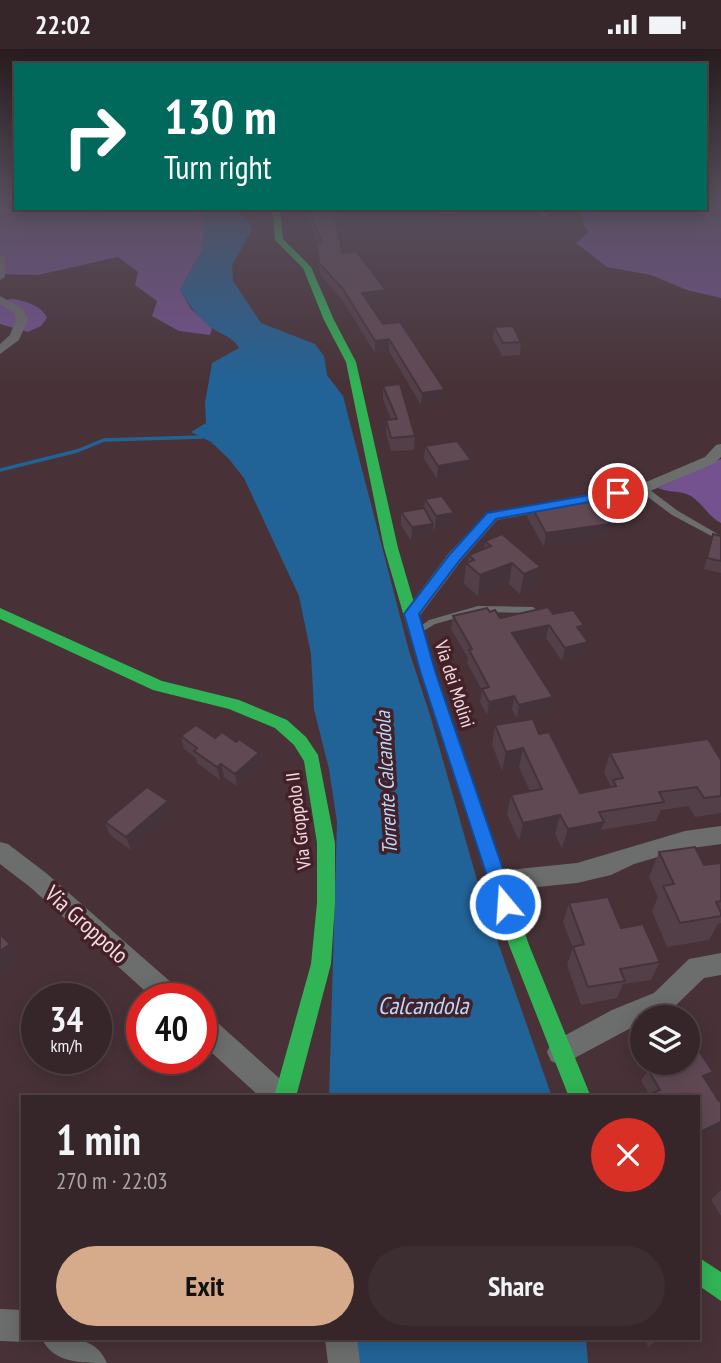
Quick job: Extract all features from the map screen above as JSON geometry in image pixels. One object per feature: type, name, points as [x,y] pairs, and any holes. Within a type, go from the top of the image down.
[{"type":"street","name":"Via dei Molini","points":[[301,261],[307,267],[329,320],[351,362],[391,548],[416,632],[519,945],[579,1095]]},
{"type":"street","points":[[0,299],[19,310],[22,319],[15,337],[0,351]]},
{"type":"street","points":[[412,614],[455,557],[492,516],[643,489],[710,460],[721,448]]},
{"type":"street","name":"Via Groppolo II","points":[[0,613],[158,686],[233,704],[281,724],[300,741],[312,760],[326,843],[326,903],[321,964],[286,1095]]},
{"type":"street","points":[[498,881],[577,873],[611,865],[628,856],[685,840],[721,835]]},
{"type":"street","name":"Via Groppolo","points":[[0,851],[38,880],[154,983]]},
{"type":"street","points":[[560,1052],[621,1019],[663,1001],[698,967],[721,964]]},
{"type":"street","points":[[217,1039],[277,1095]]},
{"type":"street","points":[[700,1271],[721,1288]]},
{"type":"street","points":[[0,1325],[21,1326]]},
{"type":"street","points":[[59,1340],[91,1363]]},
{"type":"street","points":[[341,1340],[344,1363]]},
{"type":"lane","points":[[643,489],[675,513],[721,539]]},
{"type":"lane","points":[[416,632],[432,622],[478,609],[533,610]]},
{"type":"shaded area","points":[[0,261],[99,261],[38,275],[0,274]]},
{"type":"shaded area","points":[[124,261],[196,261],[180,290],[191,309],[212,328],[210,335],[179,331],[152,316],[157,301],[135,285],[138,272]]},
{"type":"shaded area","points":[[600,261],[721,261],[721,298],[687,290],[651,275],[607,267]]},
{"type":"shaded area","points":[[13,299],[37,307],[47,318],[41,326],[28,332],[0,324],[0,301]]},
{"type":"shaded area","points":[[721,459],[721,523],[691,496],[658,488]]},
{"type":"water","name":"Calcandola","points":[[196,261],[234,261],[233,281],[261,323],[315,344],[324,356],[327,375],[343,396],[409,651],[481,894],[551,1095],[329,1095],[337,822],[329,769],[314,709],[311,654],[299,596],[244,478],[211,442],[191,432],[206,423],[205,403],[212,363],[239,348],[202,320],[180,290]]},
{"type":"water","points":[[355,1340],[586,1340],[588,1363],[359,1363]]},
{"type":"building","points":[[364,261],[386,290],[362,293],[383,324],[400,322],[445,390],[422,393],[389,339],[375,341],[343,289],[319,263]]},
{"type":"building","points":[[513,326],[521,342],[503,343],[494,327]]},
{"type":"building","points":[[400,384],[415,436],[391,438],[386,420],[397,419],[383,386]]},
{"type":"building","points":[[457,441],[471,460],[438,466],[425,446]]},
{"type":"building","points":[[442,496],[454,513],[436,516],[425,499]]},
{"type":"building","points":[[592,498],[610,524],[546,533],[530,504],[553,501],[555,504]]},
{"type":"building","points":[[424,508],[433,524],[412,527],[401,512]]},
{"type":"building","points":[[502,534],[541,567],[524,574],[512,563],[480,575],[466,563],[474,560],[469,555],[491,546],[485,541]]},
{"type":"building","points":[[713,534],[721,536],[721,561],[707,558]]},
{"type":"building","points":[[548,607],[553,614],[573,610],[584,625],[577,627],[588,642],[565,648],[549,625],[512,633],[553,697],[519,705],[514,696],[489,702],[482,689],[489,687],[453,616],[487,608],[490,612],[495,610],[500,618]]},
{"type":"building","points":[[533,719],[539,734],[549,732],[580,793],[616,786],[613,780],[623,778],[610,753],[708,739],[721,760],[721,796],[704,798],[697,787],[659,792],[664,802],[599,812],[604,822],[568,829],[560,815],[523,823],[511,795],[542,789],[523,748],[506,752],[495,725]]},
{"type":"building","points":[[196,725],[215,738],[222,732],[236,742],[239,739],[259,753],[235,774],[221,764],[217,767],[194,751],[197,748],[181,736]]},
{"type":"building","points":[[147,787],[168,801],[126,837],[105,822]]},
{"type":"building","points":[[695,847],[704,865],[721,863],[721,901],[716,902],[721,916],[680,923],[663,886],[674,884],[659,852]]},
{"type":"building","points":[[608,897],[621,928],[643,924],[660,962],[620,969],[625,981],[588,987],[573,947],[584,944],[569,903]]},
{"type":"building","points":[[0,934],[10,944],[0,951]]},
{"type":"building","points":[[700,1052],[713,1072],[703,1076],[721,1101],[721,1122],[700,1132],[700,1095],[653,1093],[660,1090],[651,1075],[700,1075]]},
{"type":"waterway","points":[[0,470],[77,451],[104,440],[202,437]]},
{"type":"traffic: fast","points":[[301,261],[307,267],[329,320],[351,362],[391,548],[422,654],[519,945],[579,1095]]},
{"type":"traffic: fast","points":[[0,613],[158,686],[233,704],[281,724],[300,741],[312,760],[326,843],[326,903],[321,964],[286,1095]]},
{"type":"traffic: fast","points":[[700,1271],[721,1288]]},
{"type":"route","points":[[505,904],[422,654],[412,614],[455,557],[492,516],[618,493]]},
{"type":"water label","name":"Torrente Calcandola","points":[[386,783]]}]
